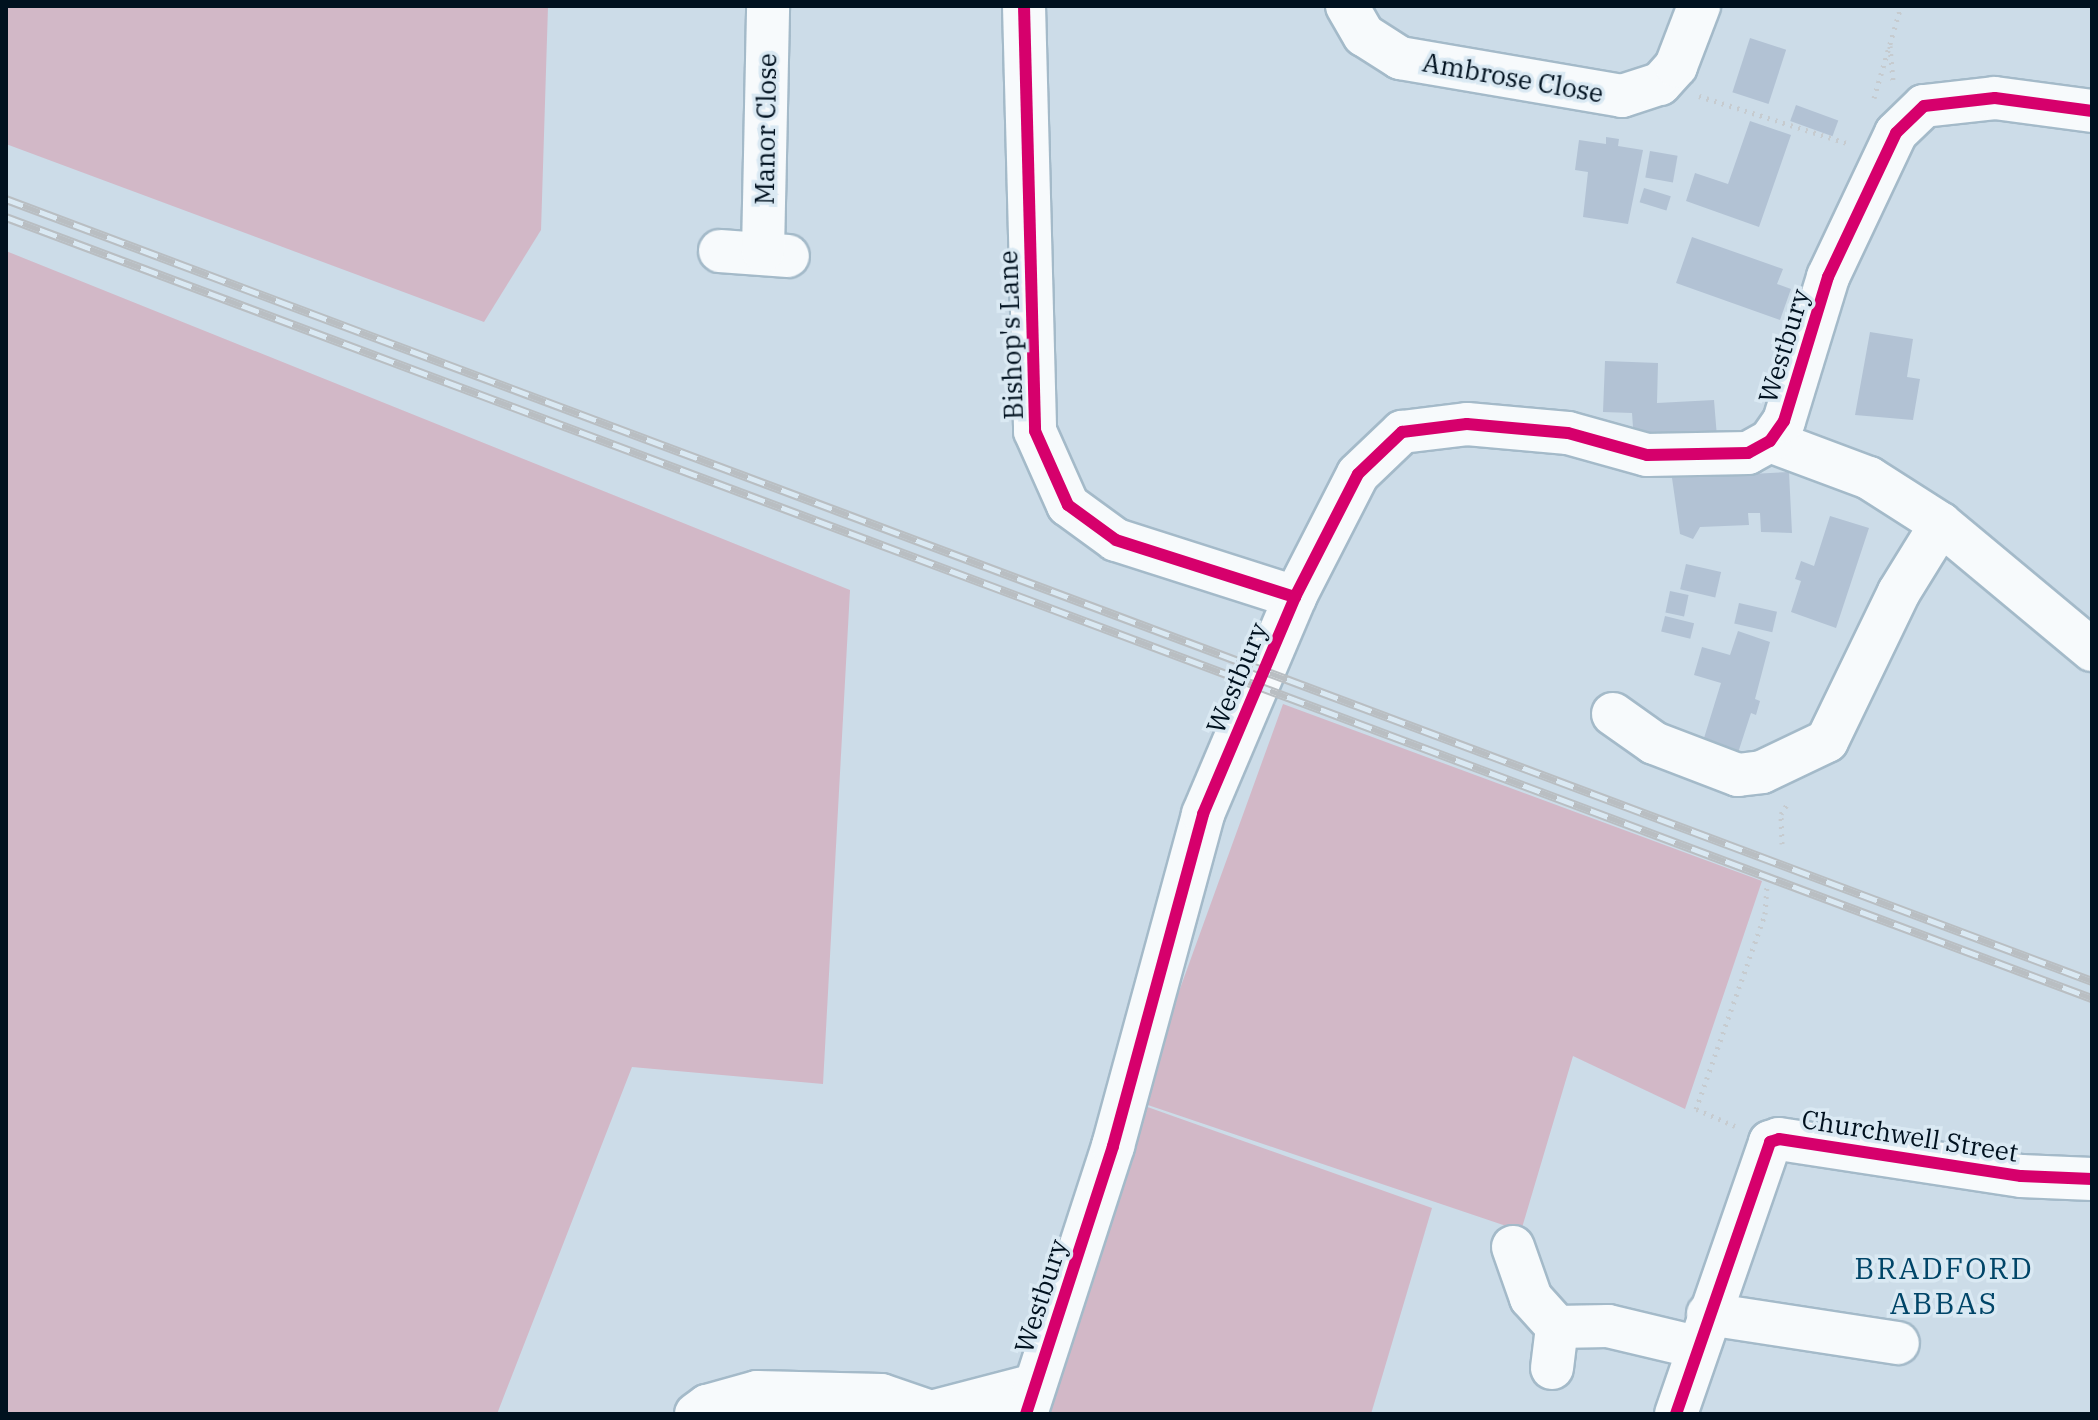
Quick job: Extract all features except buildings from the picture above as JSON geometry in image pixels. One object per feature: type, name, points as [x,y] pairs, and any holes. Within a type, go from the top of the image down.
[{"type":"street","name":"Manor Close","points":[[720,251],[776,254],[768,6]]},
{"type":"street","name":"Bishop's Lane","points":[[1024,6],[1035,431],[1068,505],[1116,540],[1295,597]]},
{"type":"street","name":"Ambrose Close","points":[[1347,6],[1364,35],[1400,58],[1622,96],[1660,84]]},
{"type":"street","points":[[1660,84],[1676,66],[1699,6]]},
{"type":"street","name":"Westbury","points":[[1030,1399],[1113,1146],[1203,814],[1295,597],[1358,474],[1402,432],[1467,424],[1568,433],[1647,455],[1718,457],[1748,453],[1770,441],[1793,399],[1828,277],[1896,133],[1924,106],[1995,98],[2092,111]]},
{"type":"street","points":[[1770,441],[1869,478],[1941,524],[2092,650]]},
{"type":"street","points":[[1613,714],[1654,743],[1738,775],[1762,772],[1827,741],[1899,592],[1941,524]]},
{"type":"street","name":"Churchwell Street","points":[[1676,1414],[1702,1330],[1770,1142],[1779,1139],[2021,1176],[2092,1179]]},
{"type":"street","points":[[1513,1247],[1531,1298],[1557,1327],[1552,1368]]},
{"type":"street","points":[[1557,1327],[1702,1330],[1898,1343]]},
{"type":"street","points":[[696,1414],[707,1406],[757,1392],[834,1404],[881,1395],[933,1413],[1030,1399]]},
{"type":"path","points":[[1873,102],[1901,6]]},
{"type":"path","points":[[1660,84],[1860,148]]},
{"type":"path","points":[[1767,885],[1765,914],[1696,1109],[1770,1142]]},
{"type":"shaded area","points":[[6,6],[548,6],[541,230],[484,322],[6,144]]},
{"type":"shaded area","points":[[6,251],[850,590],[823,1084],[632,1067],[497,1414],[6,1414]]},
{"type":"shaded area","points":[[1283,704],[1762,881],[1685,1109],[1573,1056],[1521,1231],[1139,1102]]},
{"type":"shaded area","points":[[1139,1104],[1432,1208],[1371,1414],[1047,1414]]},
{"type":"railway","points":[[6,199],[2092,981]]},
{"type":"railway","points":[[6,217],[2092,998]]},
{"type":"cycle path","points":[[1024,6],[1035,431],[1068,505],[1116,540],[1295,597]]},
{"type":"cycle path","points":[[1026,1414],[1113,1146],[1203,814],[1295,597],[1358,474],[1402,432],[1467,424],[1568,433],[1647,455],[1748,453],[1770,441],[1784,421],[1828,277],[1896,133],[1924,106],[1995,98],[2092,111]]},
{"type":"cycle path","points":[[1676,1414],[1770,1142],[1779,1139],[2021,1176],[2092,1179]]},
{"type":"district","name":"BRADFORD ABBAS","points":[[1944,1285]]}]
